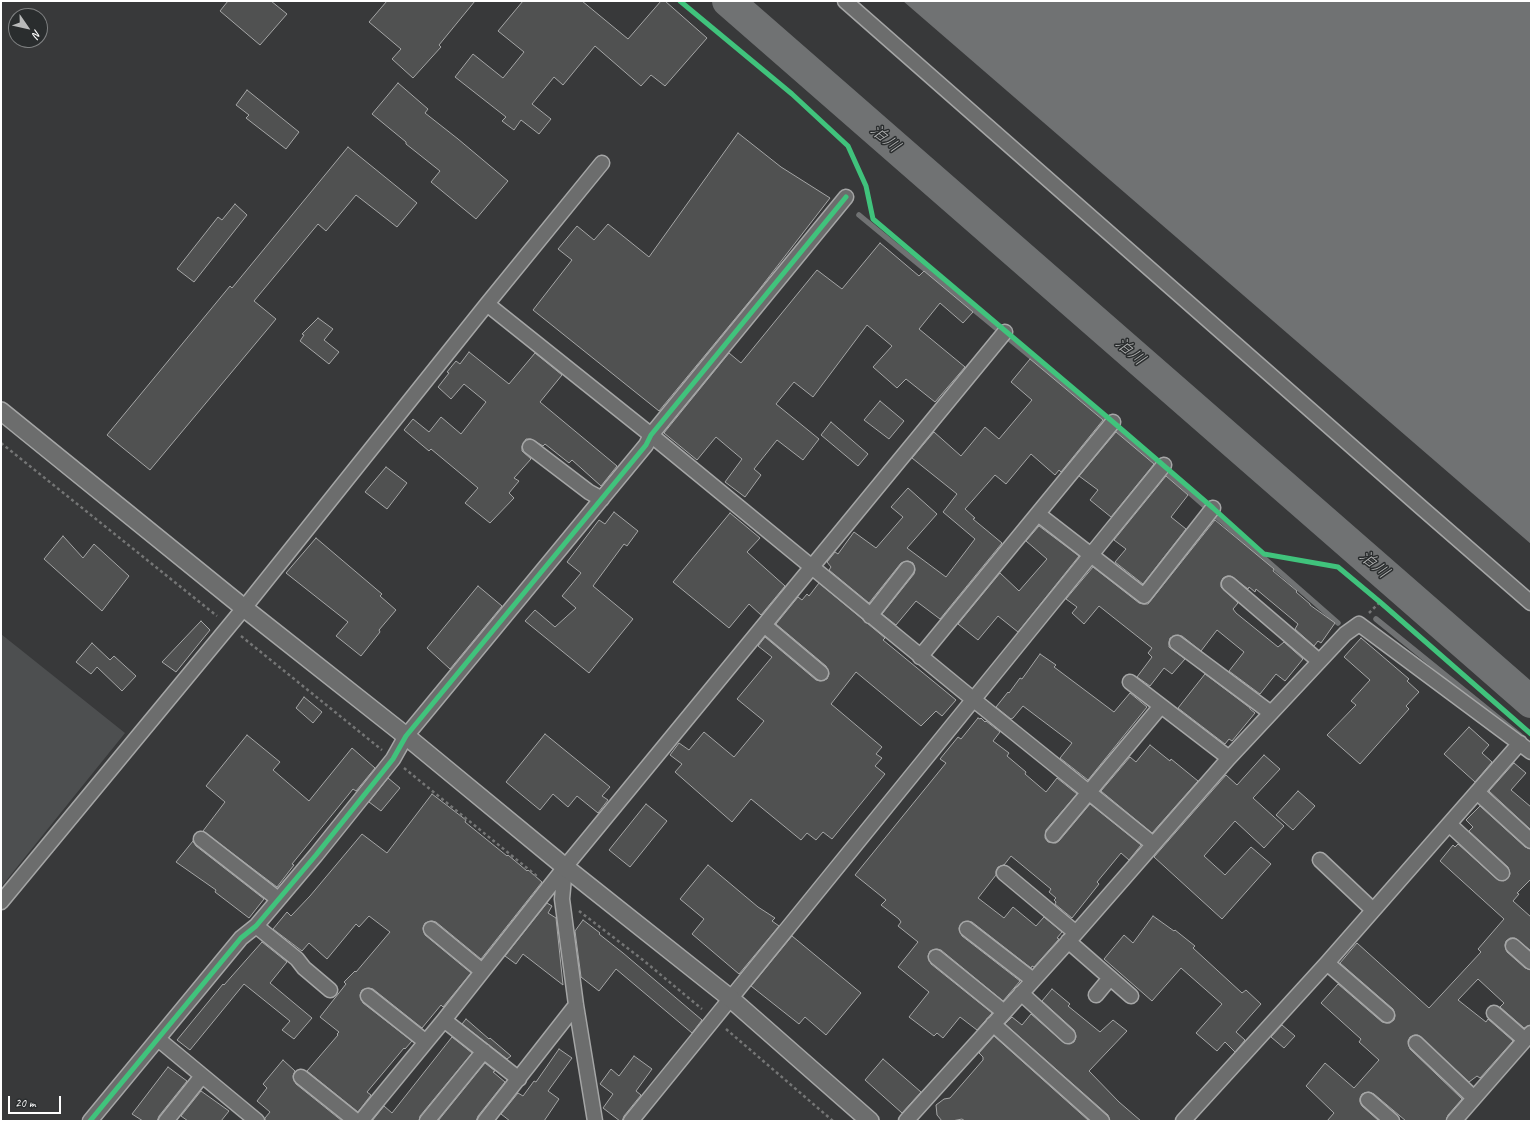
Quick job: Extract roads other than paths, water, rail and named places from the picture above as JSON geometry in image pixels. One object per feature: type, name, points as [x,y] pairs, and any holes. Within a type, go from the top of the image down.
[{"type":"street","points":[[845,1],[1417,504],[1531,602]]},
{"type":"street","points":[[1,902],[244,608],[487,304],[602,163]]},
{"type":"street","points":[[90,1121],[241,938],[256,926],[316,855],[393,759],[406,736],[602,499],[646,445],[651,435],[846,198]]},
{"type":"street","points":[[487,304],[651,435],[920,657],[1153,844]]},
{"type":"street","points":[[361,1121],[444,1020],[565,867],[1005,332]]},
{"type":"street","points":[[1,412],[244,608],[406,736],[565,867],[730,998],[870,1121]]},
{"type":"street","points":[[920,657],[1113,422]]},
{"type":"street","points":[[530,447],[589,492],[602,499]]},
{"type":"street","points":[[631,1121],[1164,465]]},
{"type":"street","points":[[1038,514],[1144,596],[1213,508]]},
{"type":"street","points":[[870,616],[907,569]]},
{"type":"street","points":[[1229,584],[1319,661]]},
{"type":"street","points":[[906,1121],[1072,937],[1229,758],[1345,634],[1359,624],[1531,752]]},
{"type":"street","points":[[764,625],[821,673]]},
{"type":"street","points":[[1177,643],[1271,713]]},
{"type":"street","points":[[1130,682],[1229,758]]},
{"type":"street","points":[[1053,835],[1161,706]]},
{"type":"street","points":[[1183,1121],[1327,963],[1520,743]]},
{"type":"street","points":[[1477,792],[1531,841]]},
{"type":"street","points":[[1449,824],[1502,874]]},
{"type":"street","points":[[201,839],[278,899]]},
{"type":"street","points":[[1320,860],[1373,910]]},
{"type":"street","points":[[565,867],[562,897],[576,1005],[595,1121]]},
{"type":"street","points":[[1004,874],[1072,937],[1110,978],[1131,996]]},
{"type":"street","points":[[256,926],[297,959],[304,968],[330,990]]},
{"type":"street","points":[[431,929],[482,971]]},
{"type":"street","points":[[966,929],[1033,980]]},
{"type":"street","points":[[1513,946],[1531,962]]},
{"type":"street","points":[[936,957],[1004,1012]]},
{"type":"street","points":[[1327,963],[1387,1016]]},
{"type":"street","points":[[1096,995],[1110,978]]},
{"type":"street","points":[[1021,993],[1068,1036]]},
{"type":"street","points":[[368,996],[426,1042]]},
{"type":"street","points":[[485,1121],[576,1005]]},
{"type":"street","points":[[1454,1121],[1528,1036],[1494,1013]]},
{"type":"street","points":[[444,1020],[519,1079]]},
{"type":"street","points":[[993,1024],[1102,1121]]},
{"type":"street","points":[[158,1039],[257,1121]]},
{"type":"street","points":[[1416,1043],[1474,1098]]},
{"type":"street","points":[[428,1121],[484,1051]]},
{"type":"street","points":[[166,1121],[202,1076]]},
{"type":"street","points":[[301,1077],[356,1121]]},
{"type":"street","points":[[1368,1100],[1392,1121]]},
{"type":"waterway","name":"泊川","points":[[728,1],[1531,702]]},
{"type":"waterway","points":[[859,215],[1094,409],[1338,623]]},
{"type":"waterway","points":[[1376,619],[1523,738]]}]
